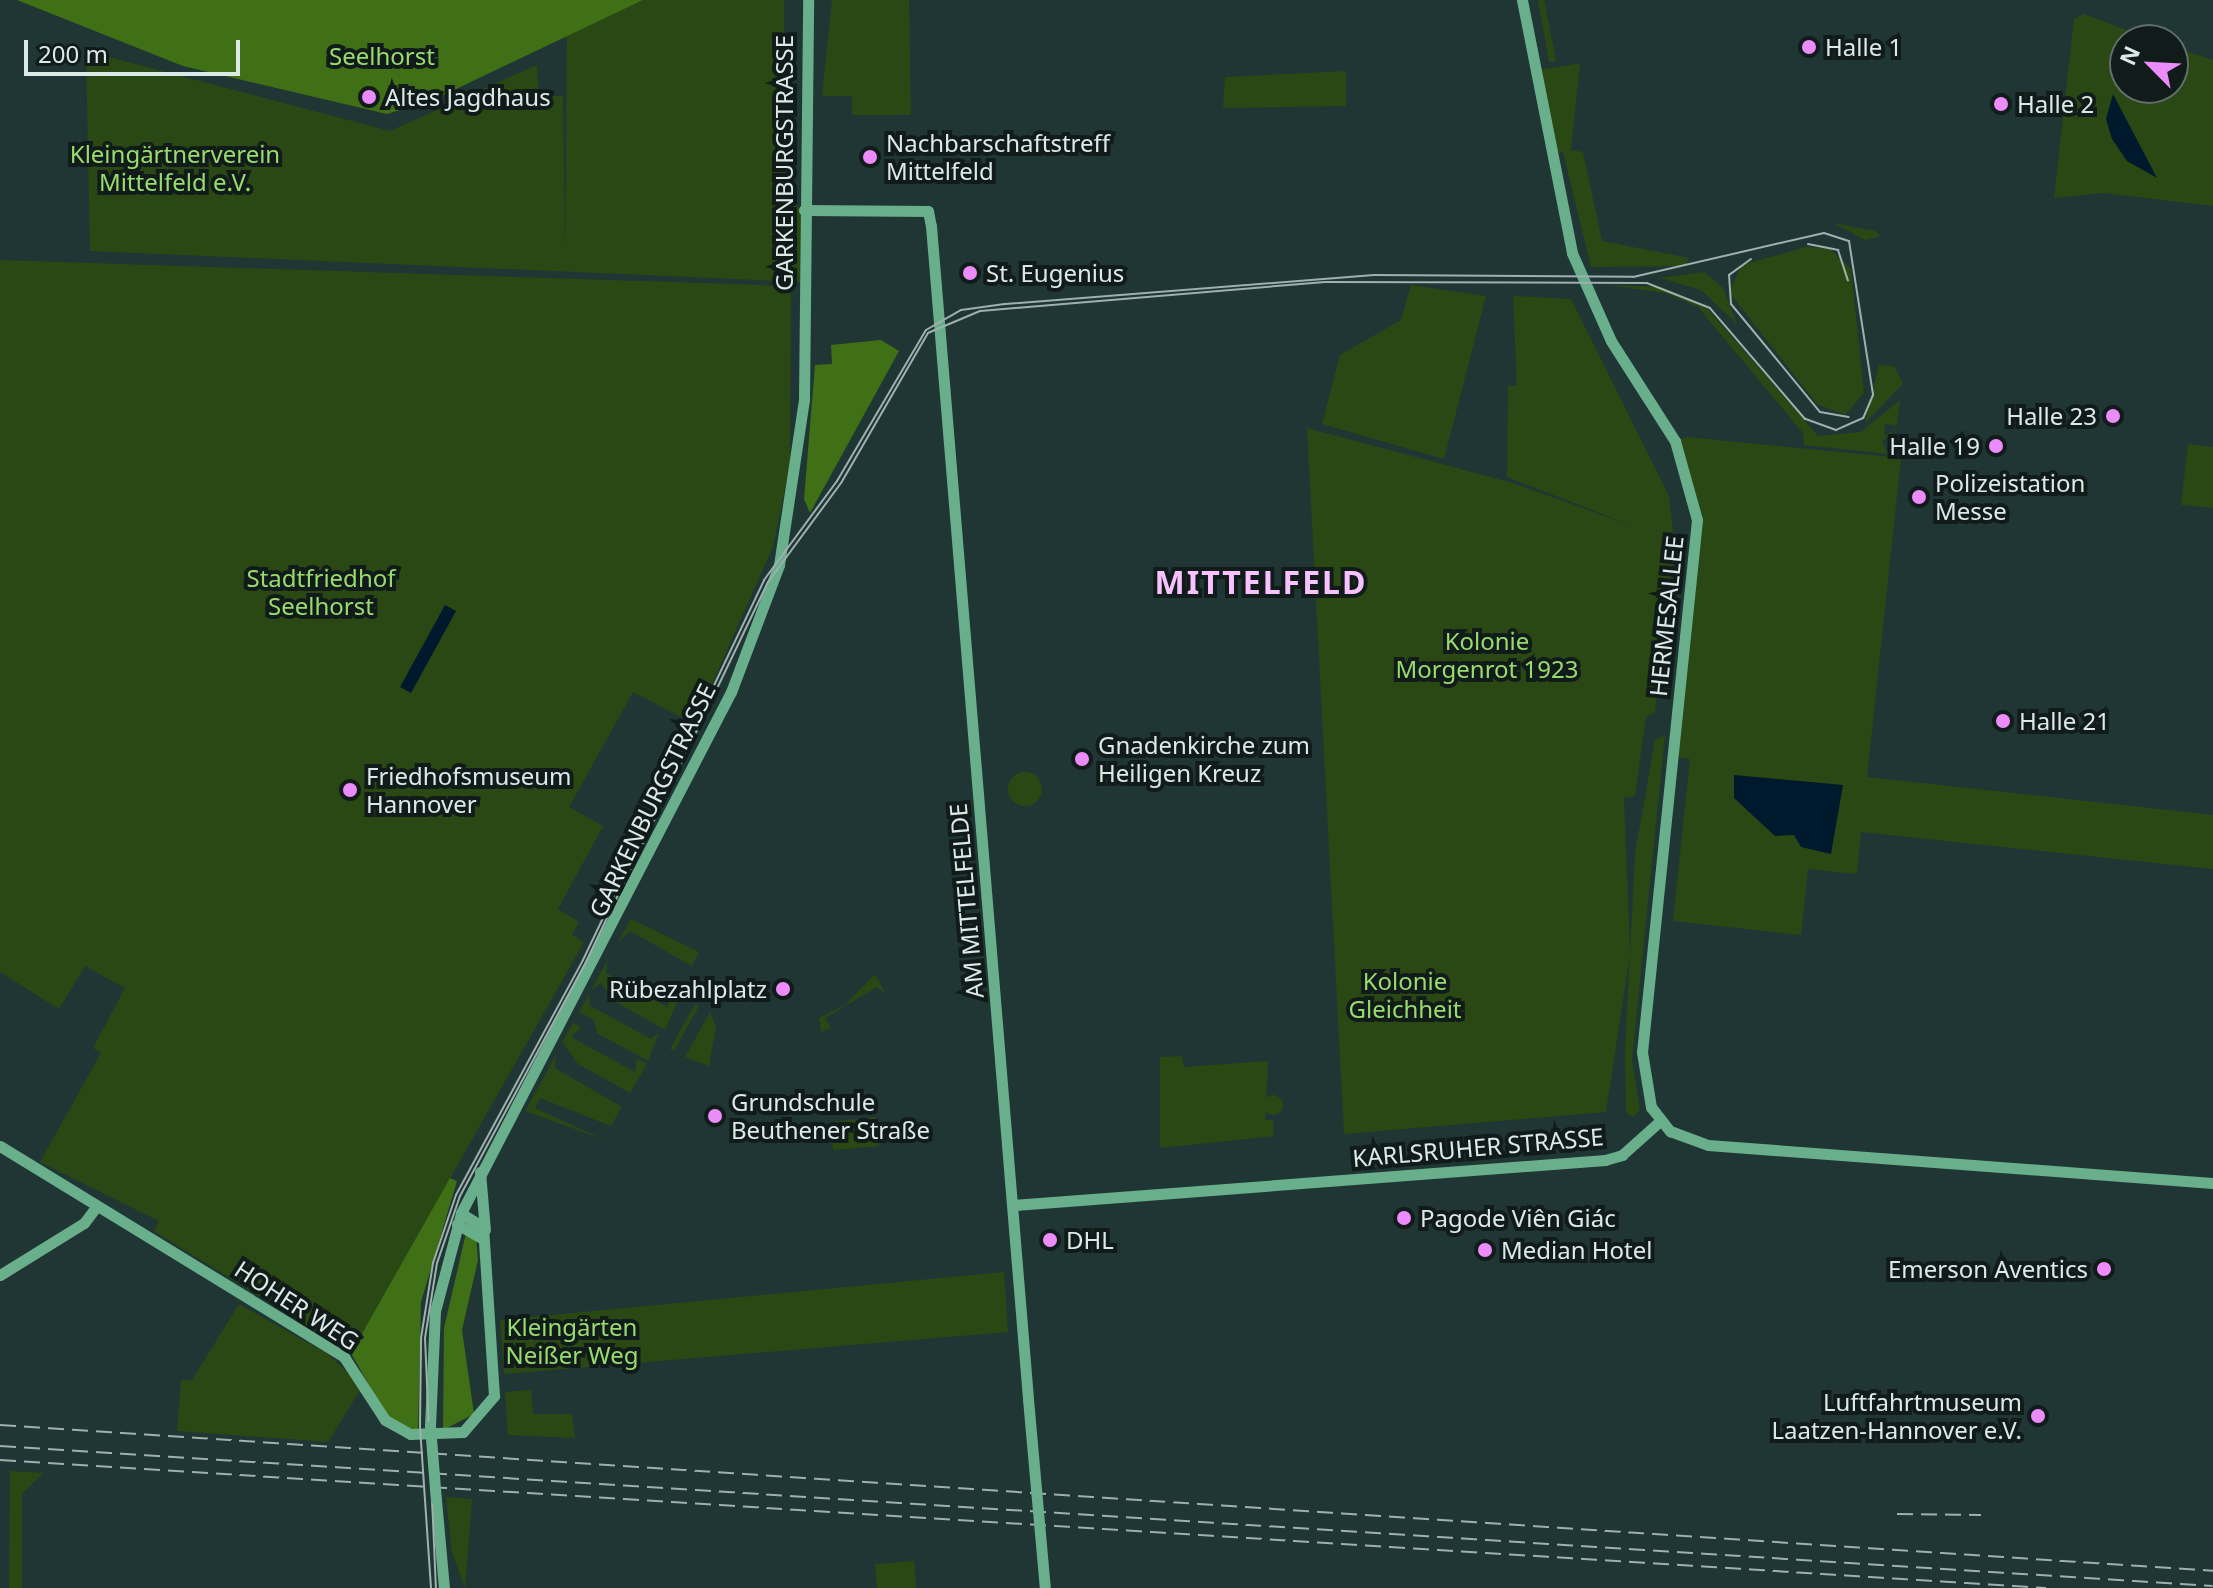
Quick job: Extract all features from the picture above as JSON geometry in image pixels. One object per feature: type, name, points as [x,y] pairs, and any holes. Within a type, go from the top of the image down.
[{"type":"main road","name":"GARKENBURGSTRASSE","points":[[444,1588],[430,1426],[435,1311],[459,1219],[480,1171],[637,880],[768,603],[800,443],[808,0]]},
{"type":"main road","name":"HERMESALLEE","points":[[1522,0],[1572,253],[1611,341],[1675,441],[1697,520],[1641,1068],[1660,1121]]},
{"type":"main road","name":"AM MITTELFELDE","points":[[804,210],[928,211],[1045,1588]]},
{"type":"main road","points":[[1660,1121],[1708,1145],[2213,1183]]},
{"type":"main road","name":"KARLSRUHER STRASSE","points":[[1014,1205],[1605,1160],[1622,1155],[1660,1121]]},
{"type":"main road","name":"HOHER WEG","points":[[0,1146],[344,1357],[391,1426],[441,1437],[474,1426],[494,1396],[480,1171]]},
{"type":"main road","points":[[0,1275],[84,1223],[97,1206]]},
{"type":"main road","points":[[459,1219],[481,1223],[484,1240]]},
{"type":"green space","name":"Seelhorst","points":[[17,0],[643,0],[435,99],[387,114],[183,66]]},
{"type":"green space","name":"Kleingärtnerverein Mittelfeld e.V.","points":[[643,0],[784,0],[785,201],[804,210],[805,282],[90,251],[86,51],[390,131],[537,65],[539,96],[563,96],[565,252],[567,35]]},
{"type":"green space","points":[[832,0],[909,0],[911,115],[852,115],[852,96],[822,96]]},
{"type":"green space","points":[[1538,0],[1544,0],[1556,61],[1549,62]]},
{"type":"green space","points":[[2084,14],[2110,24],[2109,104],[2189,104],[2189,52],[2213,60],[2213,206],[2103,193],[2054,198],[2074,19]]},
{"type":"green space","points":[[1580,63],[1571,150],[1583,152],[1602,241],[1689,258],[1685,266],[1591,267],[1563,152],[1550,153],[1535,71]]},
{"type":"green space","points":[[1346,71],[1346,106],[1223,108],[1225,77]]},
{"type":"green space","points":[[1833,223],[1875,231],[1881,236],[1865,240]]},
{"type":"green space","points":[[1806,247],[1829,248],[1851,269],[1864,393],[1845,415],[1817,404],[1729,292],[1742,265]]},
{"type":"green space","name":"Stadtfriedhof Seelhorst","points":[[0,260],[791,286],[790,464],[773,547],[694,724],[633,692],[569,807],[603,826],[558,909],[579,922],[572,935],[584,942],[351,1353],[154,1231],[159,1221],[40,1162],[101,1053],[93,1048],[125,988],[85,966],[59,1009],[0,972]]},
{"type":"green space","points":[[1704,272],[1723,288],[1737,324],[1701,290],[1660,278]]},
{"type":"green space","points":[[1411,285],[1486,296],[1444,459],[1322,424],[1340,355],[1401,320]]},
{"type":"green space","points":[[1607,285],[1662,287],[1705,306],[1818,436],[1861,432],[1900,400],[1897,426],[1885,424],[1884,436],[1897,428],[1882,442],[1888,454],[1804,445],[1803,433],[1698,307],[1667,293]]},
{"type":"green space","name":"Kolonie Morgenrot 1923","points":[[1513,296],[1571,299],[1669,496],[1674,541],[1655,712],[1646,717],[1635,796],[1624,798],[1630,954],[1606,1112],[1344,1134],[1307,428],[1513,483],[1638,528],[1507,477],[1508,386],[1517,386]]},
{"type":"green space","points":[[881,340],[899,351],[810,513],[804,499],[815,365],[832,364],[831,345]]},
{"type":"green space","points":[[1879,365],[1894,366],[1903,384],[1865,423]]},
{"type":"green space","points":[[1687,437],[1901,458],[1867,777],[2213,815],[2213,869],[1861,832],[1857,874],[1808,869],[1801,935],[1673,921],[1690,759],[1674,757],[1698,550],[1675,441]]},
{"type":"green space","points":[[2188,444],[2213,447],[2213,508],[2181,505]]},
{"type":"green space","points":[[1665,735],[1632,1060],[1640,1110],[1633,1117],[1626,1112],[1625,1052],[1635,854],[1655,740]]},
{"type":"green space","points":[[1025,772],[1037,777],[1042,789],[1037,801],[1025,806],[1013,801],[1008,789],[1013,777]]},
{"type":"green space","points":[[631,919],[699,952],[692,966],[630,931],[618,942]]},
{"type":"green space","points":[[608,960],[606,973],[668,1007],[670,991],[680,996],[665,1030],[614,1001],[601,983],[591,990]]},
{"type":"green space","points":[[875,974],[886,994],[877,987],[825,1018],[831,1028],[821,1032],[819,1018],[845,1005]]},
{"type":"green space","points":[[590,992],[589,1005],[651,1039],[659,1033],[648,1061],[597,1033],[594,1020],[579,1012]]},
{"type":"green space","points":[[695,1004],[699,1006],[674,1051],[670,1049]]},
{"type":"green space","points":[[710,1012],[716,1027],[709,1066],[685,1057]]},
{"type":"green space","points":[[573,1023],[581,1027],[571,1037],[635,1072],[637,1059],[647,1064],[630,1093],[578,1064],[562,1042]]},
{"type":"green space","points":[[556,1055],[555,1068],[622,1107],[611,1126],[540,1098],[535,1108],[605,1140],[525,1111]]},
{"type":"green space","points":[[1182,1056],[1184,1067],[1268,1061],[1265,1120],[1273,1120],[1274,1136],[1160,1148],[1160,1057]]},
{"type":"green space","points":[[1269,1095],[1277,1095],[1283,1105],[1277,1115],[1269,1115],[1263,1109],[1263,1101]]},
{"type":"green space","points":[[876,1117],[879,1146],[833,1150],[830,1122]]},
{"type":"green space","points":[[450,1178],[457,1181],[421,1302],[418,1431],[388,1419],[351,1353]]},
{"type":"green space","points":[[466,1233],[476,1238],[478,1260],[462,1330],[474,1414],[443,1430],[444,1328]]},
{"type":"green space","points":[[1004,1272],[1008,1332],[504,1374],[500,1320]]},
{"type":"green space","points":[[239,1304],[328,1354],[362,1387],[328,1442],[177,1431],[181,1380],[192,1380]]},
{"type":"green space","name":"Kleingärten Neißer Weg","points":[[531,1390],[533,1414],[572,1414],[575,1438],[508,1435],[505,1392]]},
{"type":"green space","points":[[10,1471],[43,1473],[22,1494],[22,1588],[9,1588]]},
{"type":"green space","points":[[446,1497],[472,1499],[465,1588],[452,1552]]},
{"type":"green space","points":[[914,1561],[916,1588],[877,1588],[875,1564]]},
{"type":"water","points":[[2110,104],[2118,104],[2157,178],[2127,161],[2112,139],[2106,119]]},
{"type":"water","points":[[445,605],[456,611],[411,693],[400,687]]},
{"type":"water","points":[[1734,775],[1843,785],[1831,854],[1801,847],[1794,835],[1775,836],[1734,798]]},
{"type":"tram line","points":[[431,1588],[420,1426],[421,1338],[433,1263],[456,1195],[583,960],[764,580],[837,481],[926,330],[961,310],[1005,304],[1374,275],[1633,277],[1824,233],[1849,241],[1873,395],[1863,418],[1836,430],[1805,419],[1710,308],[1647,283],[1325,282],[980,311],[928,333],[841,483],[768,582],[586,962],[460,1196],[437,1263],[425,1338],[436,1588]]},
{"type":"tram line","points":[[1808,244],[1838,250],[1848,280]]},
{"type":"tram line","points":[[1751,259],[1729,275],[1731,304],[1820,412],[1849,417]]},
{"type":"railway","points":[[0,1425],[2213,1571]]},
{"type":"railway","points":[[0,1446],[2213,1586]]},
{"type":"railway","points":[[0,1460],[2046,1588]]},
{"type":"railway","points":[[1897,1514],[1981,1515]]},
{"type":"place","name":"Halle 1","points":[[1809,47]]},
{"type":"place","name":"Altes Jagdhaus","points":[[369,97]]},
{"type":"place","name":"Halle 2","points":[[2001,104]]},
{"type":"place","name":"Nachbarschaftstreff Mittelfeld","points":[[870,157]]},
{"type":"place","name":"St. Eugenius","points":[[970,273]]},
{"type":"place","name":"Halle 23","points":[[2113,416]]},
{"type":"place","name":"Halle 19","points":[[1996,446]]},
{"type":"place","name":"Polizeistation Messe","points":[[1919,497]]},
{"type":"place","name":"Halle 21","points":[[2003,721]]},
{"type":"place","name":"Gnadenkirche zum Heiligen Kreuz","points":[[1082,759]]},
{"type":"place","name":"Friedhofsmuseum Hannover","points":[[350,790]]},
{"type":"place","name":"Rübezahlplatz","points":[[783,989]]},
{"type":"place","name":"Grundschule Beuthener Straße","points":[[715,1116]]},
{"type":"place","name":"Pagode Viên Giác","points":[[1404,1218]]},
{"type":"place","name":"DHL","points":[[1050,1240]]},
{"type":"place","name":"Median Hotel","points":[[1485,1250]]},
{"type":"place","name":"Emerson Aventics","points":[[2104,1269]]},
{"type":"place","name":"Luftfahrtmuseum Laatzen-Hannover e.V.","points":[[2038,1416]]},
{"type":"district","name":"MITTELFELD","points":[[1261,582]]},
{"type":"park label","name":"Kolonie Gleichheit","points":[[1405,995]]}]
